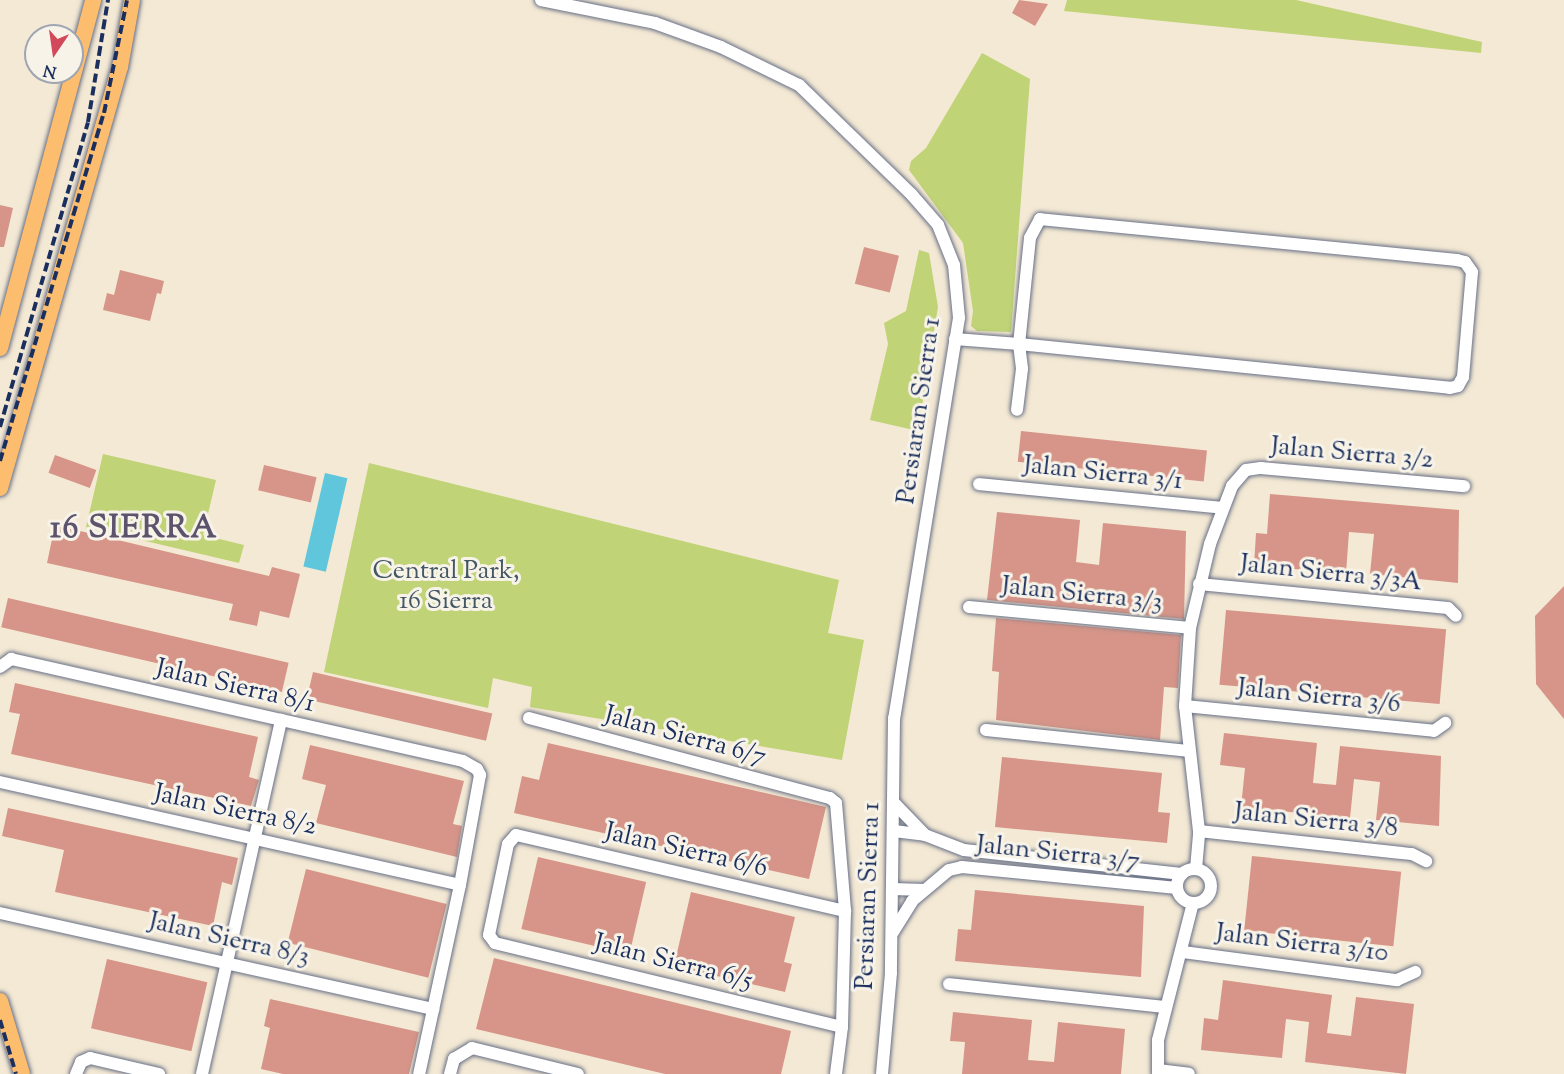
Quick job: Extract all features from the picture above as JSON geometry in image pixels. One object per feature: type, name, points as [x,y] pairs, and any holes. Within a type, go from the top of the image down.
[{"type":"main road","points":[[0,348],[93,0]]},
{"type":"main road","points":[[0,488],[120,67],[132,0]]},
{"type":"main road","points":[[0,1001],[4,1025],[22,1074]]},
{"type":"street","name":"Persiaran Sierra 1","points":[[541,0],[655,23],[730,51],[799,85],[912,195],[938,225],[954,264],[959,318],[894,718],[892,933],[882,1074]]},
{"type":"street","points":[[955,339],[1019,344],[1450,388],[1458,386],[1463,377],[1472,272],[1465,262],[1457,260],[1040,219],[1030,238],[1019,344],[1022,369],[1017,410]]},
{"type":"street","name":"Jalan Sierra 3/2","points":[[1222,508],[1232,486],[1246,470],[1261,468],[1464,486]]},
{"type":"street","name":"Jalan Sierra 3/1","points":[[979,484],[1222,508]]},
{"type":"street","points":[[1196,869],[1199,831],[1188,751],[1185,706],[1190,628],[1199,584],[1222,508]]},
{"type":"street","name":"Jalan Sierra 3/3A","points":[[1199,584],[1448,608],[1456,616]]},
{"type":"street","name":"Jalan Sierra 3/3","points":[[969,607],[1190,628]]},
{"type":"street","name":"Jalan Sierra 8/1","points":[[0,667],[11,659],[463,761],[480,775],[460,885]]},
{"type":"street","name":"Jalan Sierra 3/6","points":[[1185,706],[1434,731],[1445,723]]},
{"type":"street","name":"Jalan Sierra 6/7","points":[[529,718],[830,798],[840,811],[845,911]]},
{"type":"street","points":[[202,1074],[281,720]]},
{"type":"street","points":[[986,730],[1188,751]]},
{"type":"street","name":"Jalan Sierra 8/2","points":[[0,782],[460,885]]},
{"type":"street","name":"Jalan Sierra 3/7","points":[[895,804],[925,835],[964,850],[1182,874]]},
{"type":"street","points":[[894,831],[925,835]]},
{"type":"street","name":"Jalan Sierra 3/8","points":[[1199,831],[1412,854],[1426,861]]},
{"type":"street","name":"Jalan Sierra 6/6","points":[[495,943],[489,935],[508,844],[516,835],[845,911]]},
{"type":"street","points":[[962,867],[964,850]]},
{"type":"street","points":[[1031,874],[1032,857]]},
{"type":"street","points":[[1106,881],[1108,866]]},
{"type":"street","name":"Jalan Sierra 3/7","points":[[892,933],[912,901],[949,870],[962,867],[1177,888]]},
{"type":"street","points":[[1196,869],[1207,874],[1211,885],[1208,896],[1193,903],[1182,898],[1177,888],[1182,874],[1196,869]]},
{"type":"street","points":[[419,1074],[460,885]]},
{"type":"street","points":[[893,889],[924,890]]},
{"type":"street","points":[[1189,1074],[1158,1072],[1158,1040],[1183,952],[1193,903]]},
{"type":"street","points":[[836,1074],[842,1027],[845,911]]},
{"type":"street","name":"Jalan Sierra 8/3","points":[[0,912],[433,1009]]},
{"type":"street","name":"Jalan Sierra 6/5","points":[[495,943],[842,1027]]},
{"type":"street","name":"Jalan Sierra 3/10","points":[[1183,952],[1397,980],[1415,972]]},
{"type":"street","points":[[949,984],[1166,1007]]},
{"type":"street","points":[[450,1074],[454,1059],[472,1048],[578,1074]]},
{"type":"street","points":[[76,1074],[81,1062],[90,1058],[159,1074]]},
{"type":"green space","points":[[1067,0],[1296,0],[1482,42],[1481,53],[1064,11]]},
{"type":"green space","points":[[982,53],[1030,79],[1011,332],[977,331],[971,326],[973,311],[963,243],[909,170],[911,161],[926,148]]},
{"type":"green space","points":[[919,250],[929,253],[938,307],[918,431],[870,420],[888,344],[884,323],[906,311]]},
{"type":"green space","points":[[103,454],[216,480],[203,535],[244,545],[239,563],[86,527]]},
{"type":"green space","name":"Central Park, 16 Sierra","points":[[369,463],[839,580],[828,633],[864,640],[842,760],[530,707],[532,687],[493,678],[488,708],[324,672]]},
{"type":"water","points":[[325,473],[347,478],[326,572],[303,567]]},
{"type":"building","points":[[1019,0],[1048,4],[1035,26],[1012,13]]},
{"type":"building","points":[[0,205],[13,208],[4,247],[0,247]]},
{"type":"building","points":[[864,247],[899,256],[890,293],[855,284]]},
{"type":"building","points":[[120,270],[164,281],[161,294],[157,293],[150,321],[103,310],[107,293],[114,295]]},
{"type":"building","points":[[1021,431],[1207,451],[1204,481],[1018,462]]},
{"type":"building","points":[[55,455],[96,470],[90,488],[49,473]]},
{"type":"building","points":[[264,465],[317,477],[311,502],[258,490]]},
{"type":"building","points":[[1270,494],[1459,510],[1458,583],[1370,574],[1374,534],[1349,532],[1346,573],[1254,566],[1256,533],[1267,534]]},
{"type":"building","points":[[997,512],[1080,520],[1076,562],[1099,565],[1103,523],[1186,531],[1184,619],[987,600]]},
{"type":"building","points":[[55,525],[269,576],[272,567],[300,574],[289,618],[260,611],[257,626],[229,620],[233,604],[47,563]]},
{"type":"building","points":[[1564,586],[1564,719],[1536,684],[1535,616]]},
{"type":"building","points":[[8,598],[289,663],[282,692],[1,627]]},
{"type":"building","points":[[1226,610],[1446,629],[1440,704],[1219,685]]},
{"type":"building","points":[[996,618],[1181,635],[1178,688],[1164,687],[1160,740],[996,720],[999,672],[992,671]]},
{"type":"building","points":[[313,672],[492,713],[486,741],[307,699]]},
{"type":"building","points":[[15,683],[258,737],[249,777],[259,780],[251,806],[11,754],[20,714],[9,712]]},
{"type":"building","points":[[1224,733],[1317,743],[1313,783],[1336,785],[1340,746],[1441,756],[1439,826],[1376,820],[1380,782],[1354,779],[1350,818],[1241,807],[1245,768],[1220,765]]},
{"type":"building","points":[[548,743],[826,807],[809,879],[514,813],[522,776],[539,780]]},
{"type":"building","points":[[310,745],[464,781],[453,824],[462,826],[457,857],[316,823],[326,785],[302,779]]},
{"type":"building","points":[[1002,757],[1162,773],[1158,812],[1170,813],[1167,843],[995,827]]},
{"type":"building","points":[[8,808],[238,858],[232,885],[222,882],[213,926],[55,892],[64,850],[2,836]]},
{"type":"building","points":[[1252,856],[1401,872],[1393,946],[1244,931]]},
{"type":"building","points":[[538,857],[646,882],[630,954],[521,929]]},
{"type":"building","points":[[306,869],[447,904],[428,978],[288,943]]},
{"type":"building","points":[[975,890],[1144,906],[1141,977],[955,961],[958,929],[971,930]]},
{"type":"building","points":[[691,892],[795,917],[784,962],[792,964],[785,992],[674,966]]},
{"type":"building","points":[[494,958],[791,1031],[781,1074],[665,1074],[476,1029]]},
{"type":"building","points":[[107,959],[207,982],[191,1051],[91,1028]]},
{"type":"building","points":[[1223,980],[1332,995],[1327,1033],[1351,1036],[1356,997],[1414,1004],[1406,1074],[1305,1062],[1309,1022],[1286,1019],[1282,1058],[1201,1050],[1204,1018],[1218,1020]]},
{"type":"building","points":[[270,999],[419,1032],[409,1074],[283,1074],[261,1069],[270,1028],[264,1026]]},
{"type":"building","points":[[953,1012],[1032,1020],[1028,1060],[1054,1062],[1058,1022],[1125,1029],[1121,1074],[962,1074],[965,1042],[950,1041]]},
{"type":"railway","points":[[0,427],[88,122],[108,0]]},
{"type":"railway","points":[[0,461],[104,113],[127,0]]},
{"type":"railway","points":[[0,1020],[16,1074]]},
{"type":"district","name":"16 SIERRA","points":[[134,529]]}]
